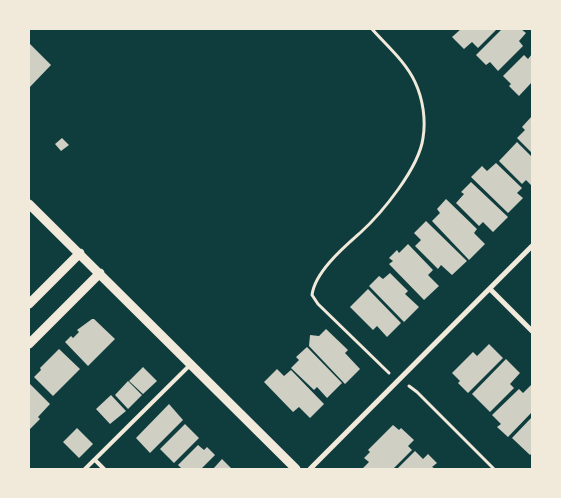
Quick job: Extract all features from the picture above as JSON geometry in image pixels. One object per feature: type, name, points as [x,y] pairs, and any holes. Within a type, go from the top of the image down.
[{"type":"street","points":[[29,204],[296,469]]},
{"type":"street","points":[[310,469],[532,246]]},
{"type":"street","points":[[29,304],[80,253]]},
{"type":"street","points":[[29,344],[100,273]]},
{"type":"street","points":[[490,289],[532,331]]},
{"type":"lane","points":[[85,469],[191,364]]},
{"type":"lane","points":[[95,460],[104,469]]},
{"type":"path","points":[[372,29],[399,59],[414,80],[420,96],[424,120],[423,140],[415,162],[396,192],[367,226],[346,245],[320,274],[313,287],[312,295],[318,304],[386,372],[417,392],[494,469]]},
{"type":"building","points":[[461,29],[497,29],[478,48],[472,42],[464,49],[452,37]]},
{"type":"building","points":[[502,29],[521,29],[526,33],[519,41],[523,46],[498,71],[490,62],[486,65],[476,55]]},
{"type":"building","points":[[29,43],[51,65],[29,88]]},
{"type":"building","points":[[532,54],[532,82],[519,96],[509,86],[511,84],[503,76],[524,55],[528,59]]},
{"type":"building","points":[[532,116],[532,153],[517,138],[525,130],[522,127]]},
{"type":"building","points":[[62,138],[69,145],[61,151],[55,144]]},
{"type":"building","points":[[517,142],[532,157],[532,186],[526,180],[522,184],[499,161]]},
{"type":"building","points":[[496,163],[522,188],[517,193],[523,198],[508,213],[471,177],[482,166],[487,171]]},
{"type":"building","points":[[471,182],[508,217],[493,232],[483,222],[479,226],[456,203],[464,194],[461,192]]},
{"type":"building","points":[[446,199],[477,229],[474,233],[485,244],[469,260],[432,221],[440,213],[437,209]]},
{"type":"building","points":[[426,221],[467,261],[452,275],[441,265],[438,269],[415,246],[421,240],[414,233]]},
{"type":"building","points":[[408,244],[433,270],[428,275],[439,286],[424,300],[389,264],[393,261],[389,258],[397,250],[399,253]]},
{"type":"building","points":[[390,273],[408,291],[405,294],[419,307],[404,322],[369,286],[379,276],[383,279]]},
{"type":"building","points":[[368,289],[401,323],[387,337],[377,326],[373,330],[350,307]]},
{"type":"building","points":[[92,319],[115,339],[88,366],[65,342],[71,336],[73,338],[79,332],[77,330]]},
{"type":"building","points":[[326,329],[348,350],[345,353],[360,369],[345,384],[309,346],[310,335],[319,336]]},
{"type":"building","points":[[489,344],[503,358],[468,393],[458,383],[460,381],[452,373],[473,352],[477,356]]},
{"type":"building","points":[[307,347],[342,383],[327,398],[317,387],[314,390],[291,368],[299,360],[296,357]]},
{"type":"building","points":[[59,349],[80,369],[53,396],[34,377],[41,370],[40,368]]},
{"type":"building","points":[[506,359],[520,373],[510,384],[514,388],[490,412],[472,394]]},
{"type":"building","points":[[143,367],[157,381],[143,394],[129,381]]},
{"type":"building","points":[[277,369],[284,376],[291,370],[324,404],[310,418],[299,407],[293,412],[264,382]]},
{"type":"building","points":[[128,381],[142,395],[128,409],[115,395]]},
{"type":"building","points":[[29,383],[50,404],[38,417],[40,419],[29,430]]},
{"type":"building","points":[[532,384],[532,412],[508,437],[497,427],[501,424],[492,415],[519,389],[523,393]]},
{"type":"building","points":[[111,395],[126,411],[110,424],[96,409]]},
{"type":"building","points":[[169,404],[183,420],[150,453],[136,438]]},
{"type":"building","points":[[532,417],[532,453],[530,455],[512,438]]},
{"type":"building","points":[[185,424],[199,438],[174,463],[160,449]]},
{"type":"building","points":[[393,425],[399,430],[401,428],[414,440],[408,446],[412,450],[393,469],[362,469],[369,462],[364,458],[370,452],[368,450]]},
{"type":"building","points":[[77,428],[93,444],[79,458],[63,442]]},
{"type":"building","points":[[198,445],[204,450],[207,447],[215,455],[201,469],[182,469],[178,465]]},
{"type":"building","points":[[415,451],[423,459],[428,454],[437,463],[432,467],[434,468],[397,469]]},
{"type":"building","points":[[222,459],[231,468],[213,469]]}]
